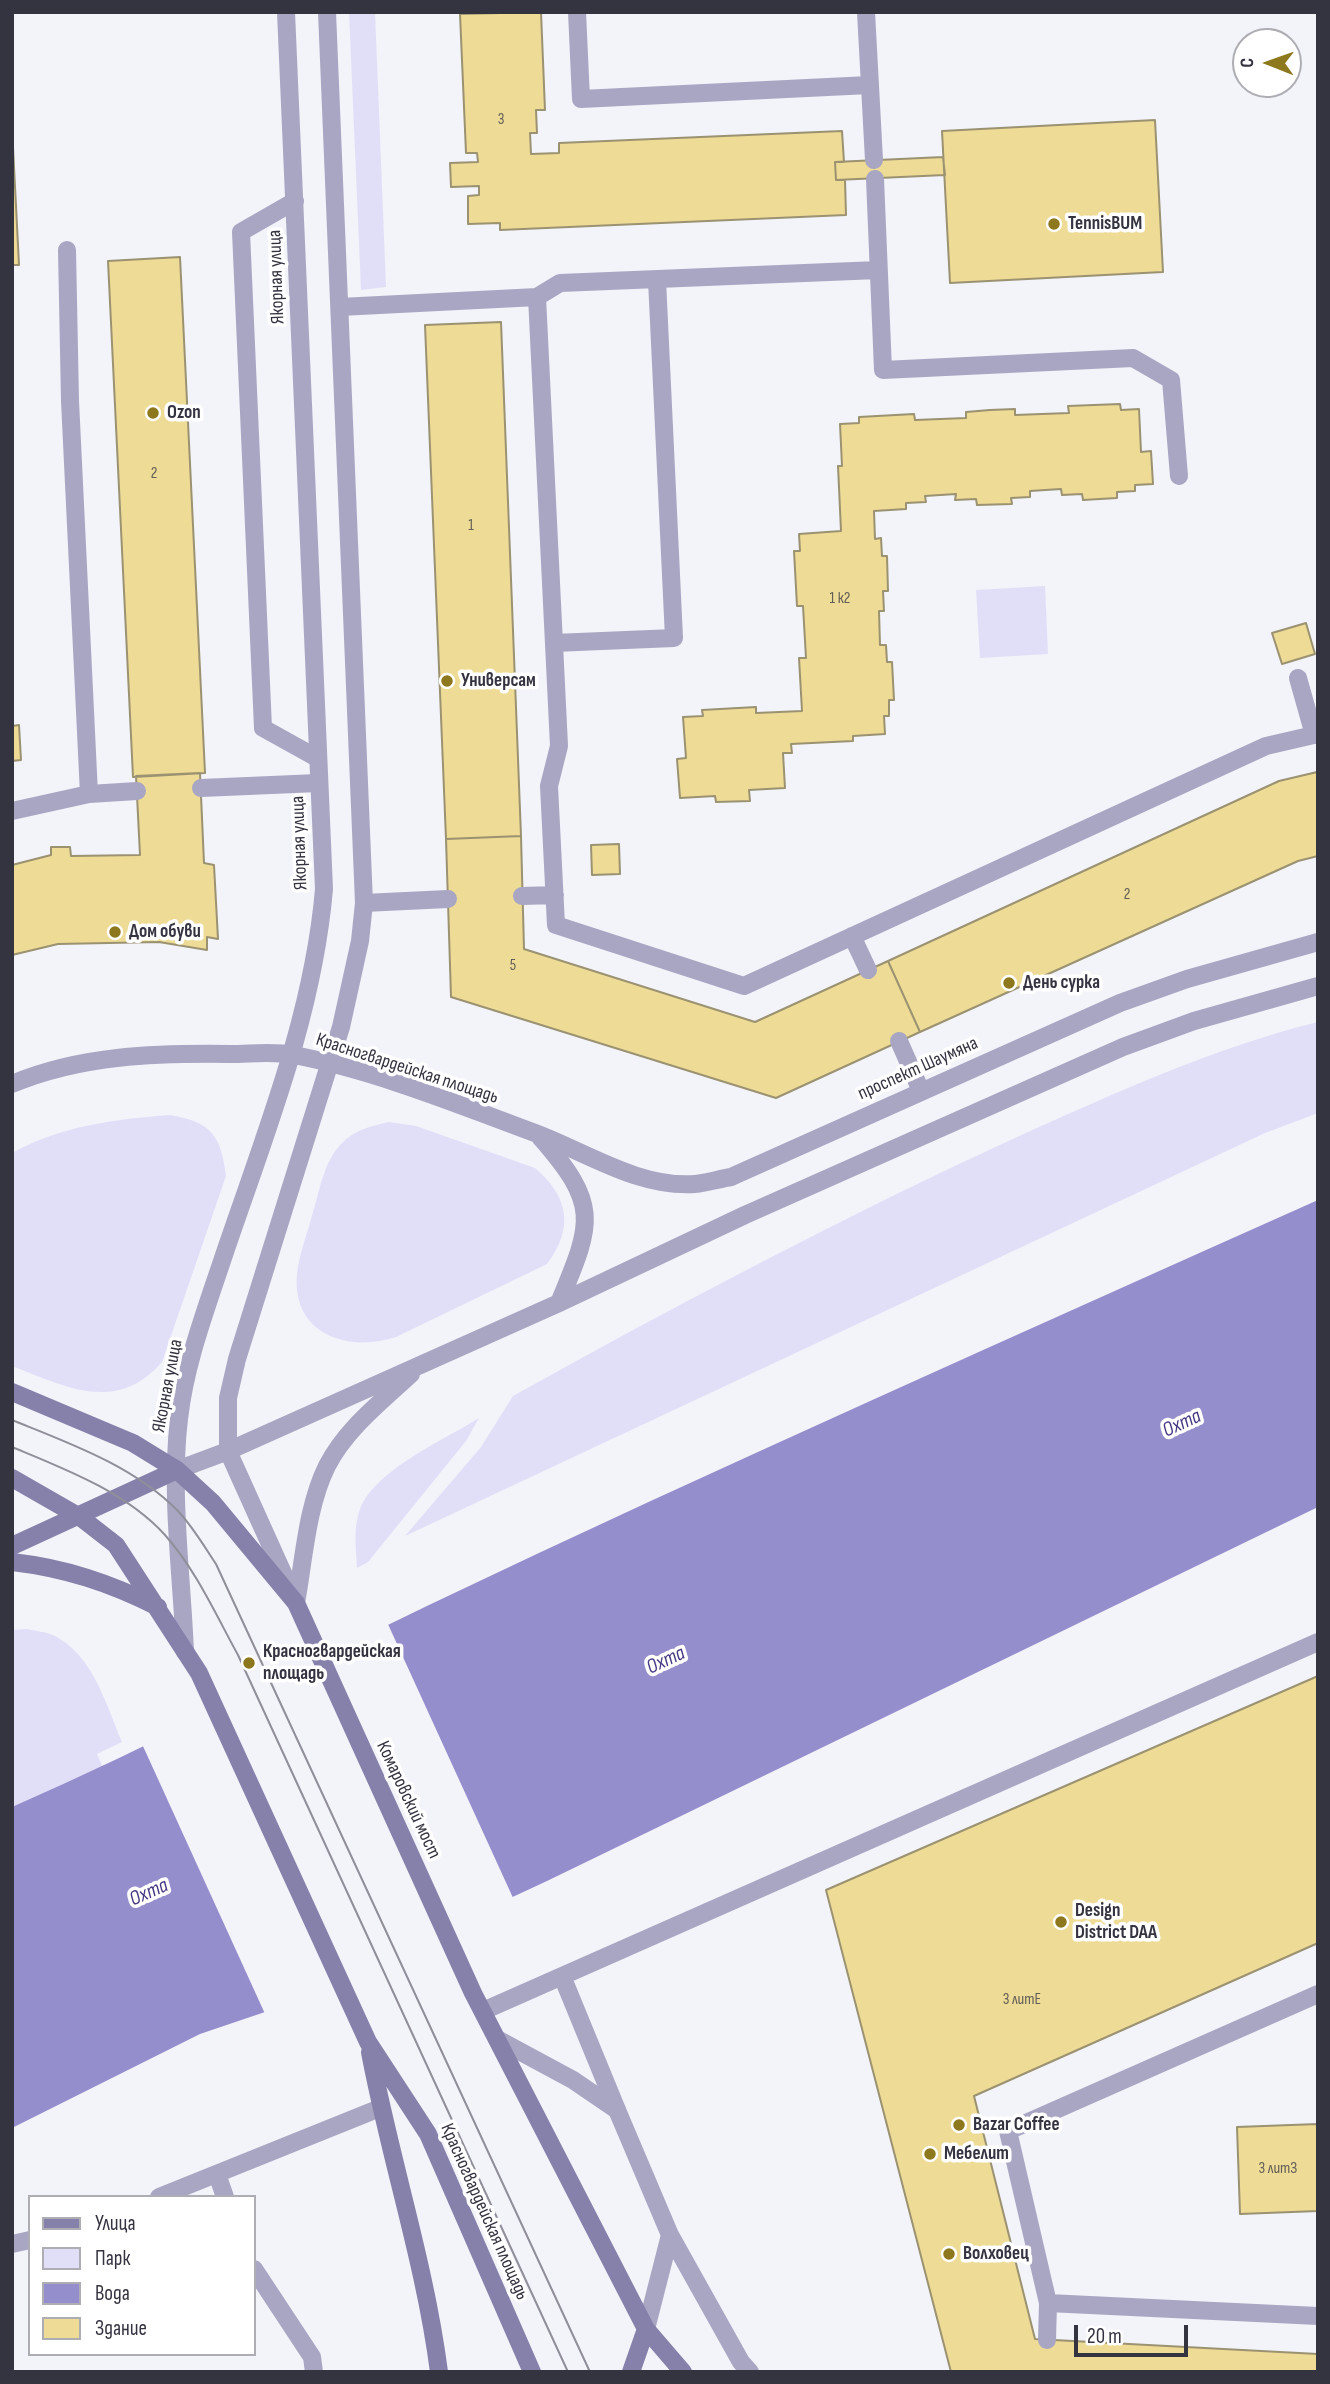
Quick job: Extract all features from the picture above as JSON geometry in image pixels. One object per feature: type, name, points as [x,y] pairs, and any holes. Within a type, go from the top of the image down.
[{"type":"main road","name":"Комаровский мост","points":[[12,1392],[113,1434],[177,1470],[213,1503],[296,1603],[482,2011]]},
{"type":"main road","points":[[12,1546],[80,1517],[177,1470]]},
{"type":"main road","points":[[12,1478],[80,1517],[117,1545],[199,1673],[368,2042],[380,2108],[427,2291],[439,2372]]},
{"type":"main road","points":[[12,1562],[73,1572],[116,1586],[158,1607]]},
{"type":"main road","points":[[482,2011],[646,2329],[683,2372]]},
{"type":"main road","name":"Красногвардейская площадь","points":[[368,2042],[428,2134],[532,2372]]},
{"type":"main road","points":[[631,2372],[646,2329]]},
{"type":"street","name":"Якорная улица","points":[[185,1652],[177,1470],[179,1419],[191,1360],[302,1021],[320,938],[324,889],[286,12]]},
{"type":"street","points":[[296,1603],[228,1451],[229,1398],[237,1359],[331,1064],[353,979],[363,903],[327,12]]},
{"type":"street","points":[[577,12],[581,99],[869,85]]},
{"type":"street","points":[[866,12],[874,160]]},
{"type":"street","points":[[875,179],[883,370],[1133,358],[1171,380],[1179,476]]},
{"type":"street","points":[[295,201],[241,232],[263,728],[317,758]]},
{"type":"street","points":[[67,250],[70,401],[89,793]]},
{"type":"street","points":[[340,307],[537,297],[560,283],[878,270]]},
{"type":"street","points":[[554,643],[674,638],[657,280]]},
{"type":"street","points":[[537,297],[559,746],[549,786],[556,925],[744,986],[1266,746],[1316,735],[1298,678]]},
{"type":"street","points":[[201,788],[318,783]]},
{"type":"street","points":[[12,811],[89,793],[136,791]]},
{"type":"street","points":[[522,896],[555,895]]},
{"type":"street","points":[[363,903],[448,900]]},
{"type":"street","points":[[852,936],[868,970]]},
{"type":"street","name":"проспект Шаумяна","points":[[538,1135],[633,1174],[663,1182],[695,1184],[731,1177],[1120,1003],[1187,979],[1318,942]]},
{"type":"street","points":[[177,1470],[228,1451],[559,1303],[745,1214],[1123,1047],[1194,1021],[1318,986]]},
{"type":"street","points":[[900,1041],[921,1091]]},
{"type":"street","name":"Красногвардейская площадь","points":[[12,1084],[40,1072],[110,1057],[189,1053],[290,1055],[331,1064],[538,1135]]},
{"type":"street","points":[[538,1135],[570,1170],[583,1201],[586,1231],[559,1303]]},
{"type":"street","points":[[296,1603],[315,1500],[327,1466],[354,1428],[421,1364]]},
{"type":"street","points":[[482,2011],[785,1880],[1318,1642]]},
{"type":"street","points":[[562,1976],[670,2235],[750,2372]]},
{"type":"street","points":[[1047,2340],[1048,2303],[1007,2131],[1318,1994]]},
{"type":"street","points":[[496,2039],[573,2080],[617,2110]]},
{"type":"street","points":[[164,2195],[380,2108]]},
{"type":"street","points":[[217,2174],[224,2195]]},
{"type":"street","points":[[646,2329],[670,2235]]},
{"type":"street","points":[[256,2272],[312,2357],[314,2372]]},
{"type":"street","points":[[1048,2303],[1318,2315]]},
{"type":"green space","points":[[349,12],[375,12],[386,287],[361,290]]},
{"type":"green space","points":[[1045,586],[1048,654],[980,658],[976,590]]},
{"type":"green space","points":[[1318,1022],[1318,1113],[1265,1133],[405,1536],[481,1447],[513,1396],[762,1262],[1017,1137],[1202,1058]]},
{"type":"green space","points":[[170,1115],[195,1122],[212,1133],[221,1150],[226,1176],[162,1362],[145,1378],[127,1388],[109,1392],[71,1388],[12,1366],[12,1153],[50,1136],[89,1125]]},
{"type":"green space","points":[[389,1122],[416,1126],[535,1168],[555,1190],[564,1213],[564,1225],[556,1251],[547,1264],[396,1337],[378,1341],[342,1340],[313,1325],[303,1311],[298,1295],[297,1274],[300,1259],[323,1176],[335,1151],[357,1132]]},
{"type":"green space","points":[[479,1418],[466,1441],[368,1562],[357,1568],[356,1523],[368,1495],[380,1481],[412,1457]]},
{"type":"green space","points":[[27,1629],[53,1635],[78,1655],[88,1667],[104,1697],[122,1742],[97,1754],[103,1768],[12,1807],[12,1630]]},
{"type":"water","name":"Охта","points":[[1318,1200],[1318,1507],[547,1881],[265,2012],[200,2034],[12,2128],[12,1807],[170,1734],[429,1605],[650,1501]]},
{"type":"pier","points":[[387,1622],[514,1900],[266,2016],[142,1744]]},
{"type":"building","points":[[541,12],[545,110],[536,110],[537,133],[530,133],[531,154],[559,153],[559,143],[842,131],[844,162],[835,162],[836,180],[845,180],[846,215],[500,230],[500,223],[468,224],[468,196],[479,195],[479,186],[451,187],[450,163],[478,162],[477,153],[466,153],[460,14]]},
{"type":"building","name":"TennisBUM","points":[[1155,120],[1163,272],[950,283],[942,131]]},
{"type":"building","points":[[12,127],[19,265],[12,265]]},
{"type":"building","points":[[943,157],[945,175],[836,180],[835,162]]},
{"type":"building","points":[[180,257],[205,773],[133,777],[108,261]]},
{"type":"building","points":[[501,322],[521,836],[446,839],[425,325]]},
{"type":"building","points":[[1120,404],[1121,410],[1139,409],[1141,452],[1151,451],[1153,484],[1135,485],[1135,491],[1117,492],[1117,498],[1083,500],[1082,494],[1062,495],[1061,489],[1030,491],[1030,497],[1011,498],[1012,504],[977,505],[976,499],[955,500],[956,494],[925,496],[926,502],[906,503],[906,509],[874,511],[875,539],[881,538],[882,556],[887,556],[888,591],[883,591],[884,611],[879,611],[880,645],[886,645],[887,662],[892,662],[894,700],[889,700],[889,716],[884,716],[885,734],[853,736],[853,741],[791,744],[792,753],[783,753],[785,788],[749,790],[750,801],[716,802],[715,796],[680,798],[677,759],[686,758],[683,717],[703,716],[702,710],[756,707],[756,713],[802,711],[799,658],[806,658],[803,606],[797,606],[794,551],[800,551],[799,534],[841,531],[838,466],[842,466],[840,424],[859,423],[859,417],[914,414],[915,420],[966,418],[966,412],[1015,409],[1015,415],[1069,413],[1068,406]]},
{"type":"building","points":[[1306,623],[1315,654],[1282,664],[1272,633]]},
{"type":"building","points":[[19,725],[21,760],[12,761],[12,726]]},
{"type":"building","points":[[1317,772],[1318,856],[1298,861],[920,1032],[888,961],[1279,781]]},
{"type":"building","points":[[200,773],[204,863],[214,865],[218,939],[207,937],[207,950],[159,942],[58,944],[12,955],[12,865],[51,855],[51,847],[70,847],[71,856],[140,855],[136,776]]},
{"type":"building","points":[[521,836],[524,949],[755,1022],[888,961],[920,1032],[776,1098],[451,997],[446,839]]},
{"type":"building","points":[[619,844],[620,874],[592,875],[591,845]]},
{"type":"building","points":[[1318,1676],[1318,1943],[974,2096],[1035,2339],[1318,2354],[1318,2372],[951,2372],[826,1890]]},
{"type":"building","points":[[1318,2124],[1318,2211],[1240,2214],[1237,2127]]},
{"type":"tram line","points":[[12,1420],[100,1457],[142,1481],[178,1511],[216,1564],[590,2372]]},
{"type":"tram line","points":[[12,1447],[94,1483],[132,1506],[165,1535],[196,1578],[238,1655],[568,2372]]},
{"type":"place","name":"TennisBUM","points":[[1054,224]]},
{"type":"place","name":"Ozon","points":[[153,413]]},
{"type":"place","name":"Универсам","points":[[447,681]]},
{"type":"place","name":"Дом обуви","points":[[115,932]]},
{"type":"place","name":"День сурка","points":[[1009,983]]},
{"type":"place","name":"Красногвардейская площадь","points":[[249,1663]]},
{"type":"place","name":"Design District DAA","points":[[1061,1922]]},
{"type":"place","name":"Bazar Coffee","points":[[959,2125]]},
{"type":"place","name":"Мебелит","points":[[930,2154]]},
{"type":"place","name":"Волховец","points":[[949,2254]]}]
